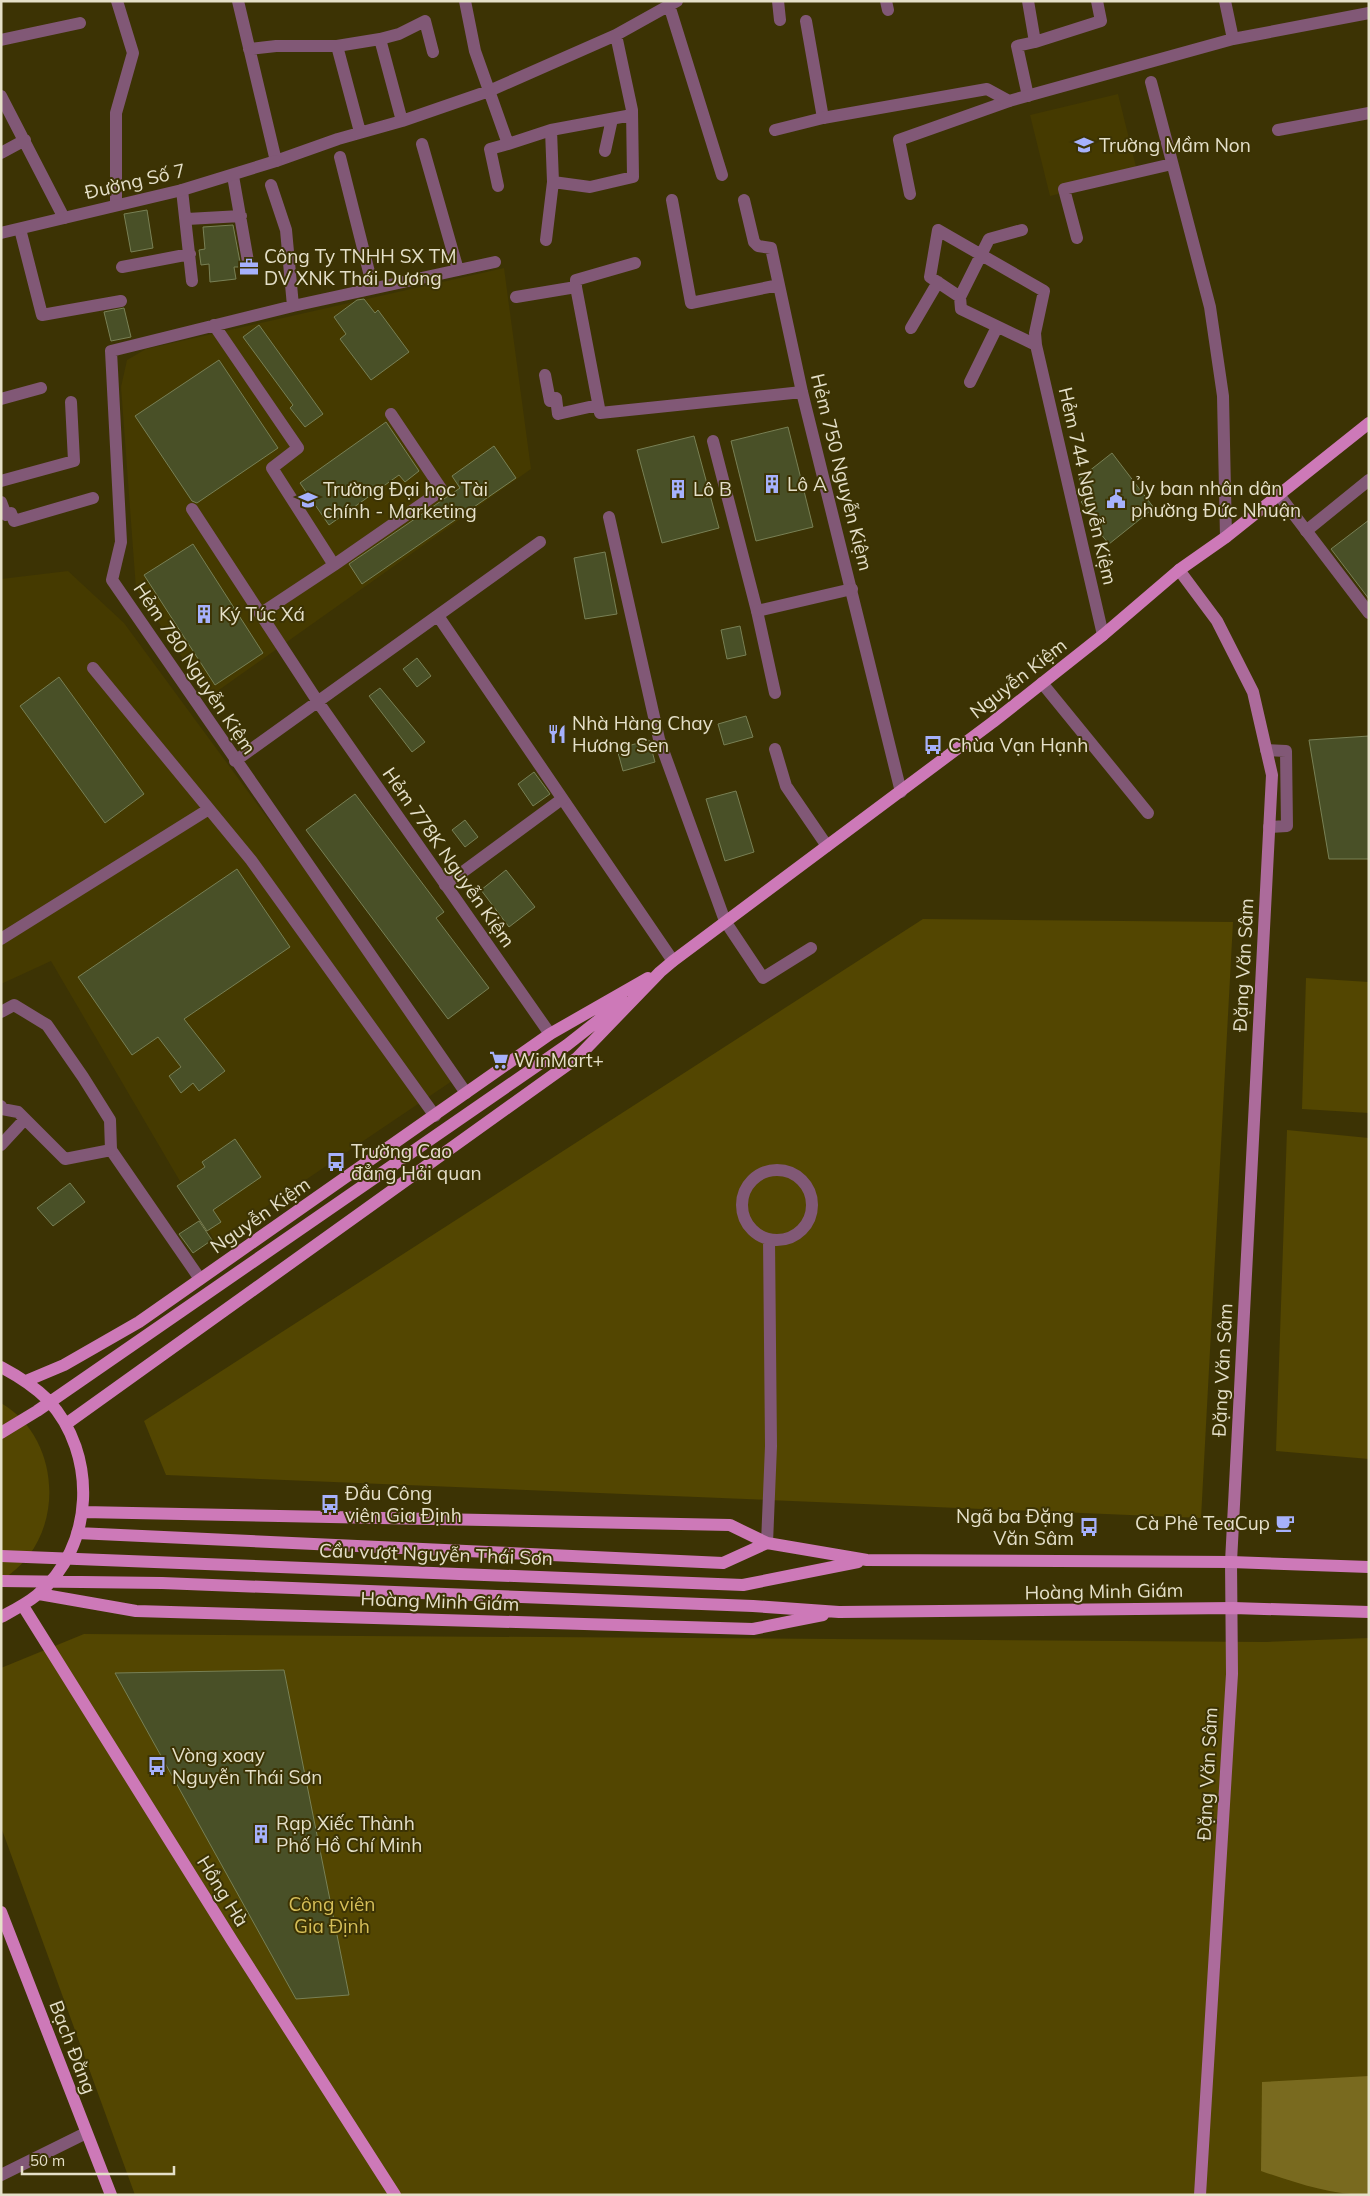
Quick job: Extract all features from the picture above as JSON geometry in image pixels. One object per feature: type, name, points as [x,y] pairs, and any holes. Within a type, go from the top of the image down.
[{"type":"main road","name":"Nguyễn Kiệm","points":[[66,1424],[577,1058],[660,972],[673,961],[901,792],[1042,683],[1179,570],[1226,537],[1369,423]]},
{"type":"main road","name":"Nguyễn Kiệm","points":[[26,1381],[64,1365],[98,1347],[200,1279],[550,1034],[660,972]]},
{"type":"main road","points":[[1,1432],[37,1411],[566,1045],[660,972]]},
{"type":"main road","points":[[1,1367],[26,1381],[48,1400],[66,1424],[78,1451],[84,1480],[83,1512],[77,1533],[60,1571],[39,1594],[23,1606],[1,1616]]},
{"type":"main road","name":"Hoàng Minh Giám","points":[[83,1512],[730,1526],[767,1543],[867,1560],[1231,1562],[1369,1567]]},
{"type":"main road","points":[[77,1533],[723,1563],[767,1543]]},
{"type":"main road","name":"Cầu vượt Nguyễn Thái Sơn","points":[[1,1556],[743,1585],[867,1560]]},
{"type":"main road","name":"Cầu vượt Nguyễn Thái Sơn","points":[[1,1581],[162,1583],[753,1606]]},
{"type":"main road","name":"Hoàng Minh Giám","points":[[39,1594],[136,1611],[753,1629],[839,1612]]},
{"type":"main road","name":"Hồng Hà","points":[[23,1606],[233,1942],[395,2195]]},
{"type":"main road","name":"Hoàng Minh Giám","points":[[753,1606],[839,1612],[1232,1608],[1369,1612]]},
{"type":"main road","name":"Bạch Đằng","points":[[1,1912],[110,2195]]},
{"type":"street","points":[[116,205],[116,113],[133,53],[117,1]]},
{"type":"street","points":[[238,1],[276,161]]},
{"type":"street","points":[[465,1],[475,50],[508,144]]},
{"type":"street","points":[[778,1],[780,20]]},
{"type":"street","points":[[1028,1],[1036,42]]},
{"type":"street","points":[[1028,96],[1017,46],[1036,42],[1102,21],[1098,1]]},
{"type":"street","points":[[1224,1],[1233,39]]},
{"type":"street","points":[[673,3],[722,175]]},
{"type":"street","name":"Đường Số 7","points":[[1,233],[233,176],[360,132],[402,121],[489,91],[616,35],[673,3]]},
{"type":"street","points":[[910,194],[899,140],[1009,101],[1233,39],[1369,13]]},
{"type":"street","points":[[249,49],[276,46],[337,46],[400,34],[425,21],[433,52]]},
{"type":"street","points":[[806,21],[823,118]]},
{"type":"street","points":[[1,40],[80,23]]},
{"type":"street","points":[[553,182],[590,186],[633,178],[632,115],[616,35]]},
{"type":"street","points":[[380,39],[402,121]]},
{"type":"street","points":[[337,46],[360,132]]},
{"type":"street","points":[[1151,82],[1210,308],[1223,396],[1226,537]]},
{"type":"street","points":[[775,130],[823,118],[987,89],[1009,101]]},
{"type":"street","points":[[1,96],[64,218]]},
{"type":"street","points":[[1278,130],[1369,113]]},
{"type":"street","points":[[498,186],[490,149],[551,130],[632,115]]},
{"type":"street","points":[[605,151],[612,119]]},
{"type":"street","points":[[546,240],[553,182],[551,130]]},
{"type":"street","points":[[1,153],[25,140]]},
{"type":"street","points":[[422,144],[458,270]]},
{"type":"street","points":[[340,157],[374,288]]},
{"type":"street","points":[[1077,238],[1064,189],[1172,164]]},
{"type":"street","points":[[233,176],[249,267]]},
{"type":"street","points":[[271,185],[286,230],[293,306]]},
{"type":"street","points":[[182,190],[187,219],[192,281]]},
{"type":"street","points":[[672,200],[691,303],[779,285]]},
{"type":"street","name":"Hẻm 750 Nguyễn Kiệm","points":[[744,200],[754,242],[758,246],[771,248],[802,392],[901,792]]},
{"type":"street","points":[[187,219],[240,216]]},
{"type":"street","points":[[20,228],[42,315],[121,301]]},
{"type":"street","name":"Hẻm 744 Nguyễn Kiệm","points":[[938,282],[930,277],[938,230],[1044,290],[1035,333],[1036,346],[1102,635]]},
{"type":"street","points":[[1022,230],[989,239],[960,297],[962,309],[1036,346]]},
{"type":"street","points":[[122,267],[190,254]]},
{"type":"street","name":"Hẻm 780 Nguyễn Kiệm","points":[[466,1093],[235,761],[112,580],[121,542],[111,351],[293,306],[495,262]]},
{"type":"street","points":[[635,263],[576,280],[600,413],[802,392]]},
{"type":"street","points":[[911,328],[938,282],[960,297]]},
{"type":"street","points":[[516,297],[576,287]]},
{"type":"street","points":[[214,325],[298,448],[272,468],[334,565]]},
{"type":"street","points":[[970,382],[997,327]]},
{"type":"street","points":[[545,375],[550,400],[556,398],[558,414],[598,404]]},
{"type":"street","points":[[1,399],[41,388]]},
{"type":"street","points":[[1,481],[74,461],[71,402]]},
{"type":"street","points":[[260,614],[442,490],[392,414]]},
{"type":"street","points":[[713,441],[757,612],[775,693]]},
{"type":"street","points":[[1306,531],[1369,480]]},
{"type":"street","points":[[1279,495],[1369,613]]},
{"type":"street","points":[[1,502],[6,515],[12,513],[14,521],[93,498]]},
{"type":"street","name":"Hẻm 778K Nguyễn Kiệm","points":[[192,509],[318,702],[550,1034]]},
{"type":"street","points":[[609,517],[659,739],[725,921],[762,978],[811,948]]},
{"type":"street","points":[[235,761],[540,542]]},
{"type":"street","name":"Đặng Văn Sâm","points":[[1179,570],[1217,621],[1253,692],[1272,775],[1231,1562],[1232,1684],[1200,2195]]},
{"type":"street","points":[[757,612],[852,589]]},
{"type":"street","points":[[438,616],[673,961]]},
{"type":"street","points":[[93,668],[251,860],[435,1116]]},
{"type":"street","points":[[1042,683],[1148,814]]},
{"type":"street","points":[[775,749],[786,786],[827,846]]},
{"type":"street","points":[[1266,750],[1286,751],[1287,826],[1269,827]]},
{"type":"street","points":[[444,884],[562,799]]},
{"type":"street","points":[[1,939],[209,809]]},
{"type":"street","points":[[1,1012],[14,1005],[47,1025],[110,1120],[111,1150],[200,1279]]},
{"type":"street","points":[[1,1106],[2,1108],[18,1112],[65,1159],[111,1150]]},
{"type":"street","points":[[1,1145],[25,1119]]},
{"type":"street","points":[[774,1170],[786,1171],[800,1179],[810,1193],[811,1215],[806,1225],[798,1234],[788,1238],[769,1240],[753,1231],[747,1223],[742,1205],[743,1195],[748,1186],[762,1173],[774,1170]]},
{"type":"street","points":[[767,1543],[771,1446],[769,1240]]},
{"type":"street","points":[[1,2175],[86,2134]]},
{"type":"shaded area","name":"Trường Mầm Non","points":[[1118,94],[1138,175],[1050,196],[1030,115]]},
{"type":"shaded area","name":"Trường Đại học Tài chính - Marketing","points":[[504,268],[531,469],[209,697],[136,589],[121,387],[127,360],[146,349]]},
{"type":"shaded area","points":[[68,571],[124,623],[458,1077],[215,1241],[51,961],[1,984],[1,579]]},
{"type":"shaded area","points":[[1369,2076],[1369,2195],[1327,2191],[1261,2171],[1262,2082]]},
{"type":"green space","points":[[923,919],[1233,922],[1201,1518],[166,1475],[144,1421]]},
{"type":"green space","points":[[1306,978],[1369,982],[1369,1113],[1302,1109]]},
{"type":"green space","points":[[1287,1130],[1369,1138],[1369,1459],[1276,1451]]},
{"type":"green space","points":[[1,1403],[22,1420],[37,1441],[46,1466],[49,1492],[46,1517],[37,1542],[22,1563],[1,1580]]},
{"type":"green space","name":"Công viên Gia Định","points":[[84,1634],[1266,1642],[1369,1638],[1369,2195],[135,2195],[1,1827],[1,1668]]},
{"type":"building","points":[[147,210],[153,248],[131,252],[124,214]]},
{"type":"building","points":[[233,225],[241,267],[234,267],[236,279],[210,282],[209,264],[201,265],[199,250],[205,249],[203,227]]},
{"type":"building","points":[[364,299],[375,313],[378,310],[409,352],[371,380],[340,339],[346,334],[334,317],[357,300]]},
{"type":"building","points":[[124,308],[131,337],[111,341],[104,312]]},
{"type":"building","points":[[259,325],[323,414],[305,427],[290,408],[293,405],[243,337]]},
{"type":"building","points":[[219,360],[278,448],[197,503],[192,501],[135,416]]},
{"type":"building","points":[[386,422],[419,471],[405,482],[399,475],[329,525],[300,483]]},
{"type":"building","name":"Lô A","points":[[788,427],[813,527],[756,541],[731,441]]},
{"type":"building","name":"Lô B","points":[[694,436],[719,528],[662,543],[637,450]]},
{"type":"building","points":[[494,446],[516,478],[362,584],[349,564],[460,488],[452,476]]},
{"type":"building","name":"Ủy ban nhân dân phường Đức Nhuận","points":[[1112,453],[1154,508],[1109,544],[1090,521],[1094,518],[1081,502],[1090,493],[1079,479]]},
{"type":"building","points":[[1369,520],[1369,599],[1331,549]]},
{"type":"building","name":"Ký Túc Xá","points":[[193,544],[263,653],[215,685],[144,575]]},
{"type":"building","points":[[605,552],[617,614],[585,619],[574,558]]},
{"type":"building","points":[[740,626],[746,655],[727,659],[721,630]]},
{"type":"building","points":[[417,658],[431,676],[417,687],[403,669]]},
{"type":"building","points":[[59,677],[144,794],[105,823],[20,706]]},
{"type":"building","points":[[380,688],[425,742],[412,752],[369,696]]},
{"type":"building","points":[[746,716],[753,737],[724,745],[718,724]]},
{"type":"building","points":[[1369,736],[1369,859],[1329,859],[1309,740]]},
{"type":"building","points":[[649,740],[655,762],[623,771],[617,749]]},
{"type":"building","points":[[534,772],[550,794],[533,806],[518,784]]},
{"type":"building","points":[[736,791],[754,852],[725,861],[706,799]]},
{"type":"building","points":[[355,794],[444,912],[436,918],[489,988],[448,1019],[306,830]]},
{"type":"building","points":[[465,820],[478,837],[465,847],[452,830]]},
{"type":"building","points":[[237,869],[290,947],[184,1019],[225,1071],[199,1091],[193,1083],[181,1093],[169,1076],[181,1067],[158,1037],[132,1055],[78,977]]},
{"type":"building","points":[[506,870],[535,907],[509,927],[481,890]]},
{"type":"building","points":[[235,1139],[261,1177],[213,1210],[221,1222],[207,1231],[177,1186],[205,1167],[202,1162]]},
{"type":"building","points":[[70,1183],[85,1202],[53,1226],[37,1208]]},
{"type":"building","points":[[199,1221],[212,1240],[193,1253],[179,1234]]},
{"type":"building","name":"Rạp Xiếc Thành Phố Hồ Chí Minh","points":[[284,1670],[349,1995],[296,1999],[115,1673]]},
{"type":"place","name":"Trường Mầm Non","points":[[1084,145]]},
{"type":"place","name":"Công Ty TNHH SX TM DV XNK Thái Dương","points":[[249,267]]},
{"type":"place","name":"Lô A","points":[[772,484]]},
{"type":"place","name":"Lô B","points":[[678,489]]},
{"type":"place","name":"Ủy ban nhân dân phường Đức Nhuận","points":[[1116,499]]},
{"type":"place","name":"Trường Đại học Tài chính - Marketing","points":[[308,500]]},
{"type":"place","name":"Ký Túc Xá","points":[[204,614]]},
{"type":"place","name":"Nhà Hàng Chay Hương Sen","points":[[557,734]]},
{"type":"place","name":"Chùa Vạn Hạnh","points":[[933,745]]},
{"type":"place","name":"WinMart+","points":[[499,1060]]},
{"type":"place","name":"Trường Cao đẳng Hải quan","points":[[336,1162]]},
{"type":"place","name":"Đầu Công viên Gia Định","points":[[330,1504]]},
{"type":"place","name":"Cà Phê TeaCup","points":[[1285,1523]]},
{"type":"place","name":"Ngã ba Đặng Văn Sâm","points":[[1089,1527]]},
{"type":"place","name":"Vòng xoay Nguyễn Thái Sơn","points":[[157,1766]]},
{"type":"place","name":"Rạp Xiếc Thành Phố Hồ Chí Minh","points":[[261,1834]]}]
